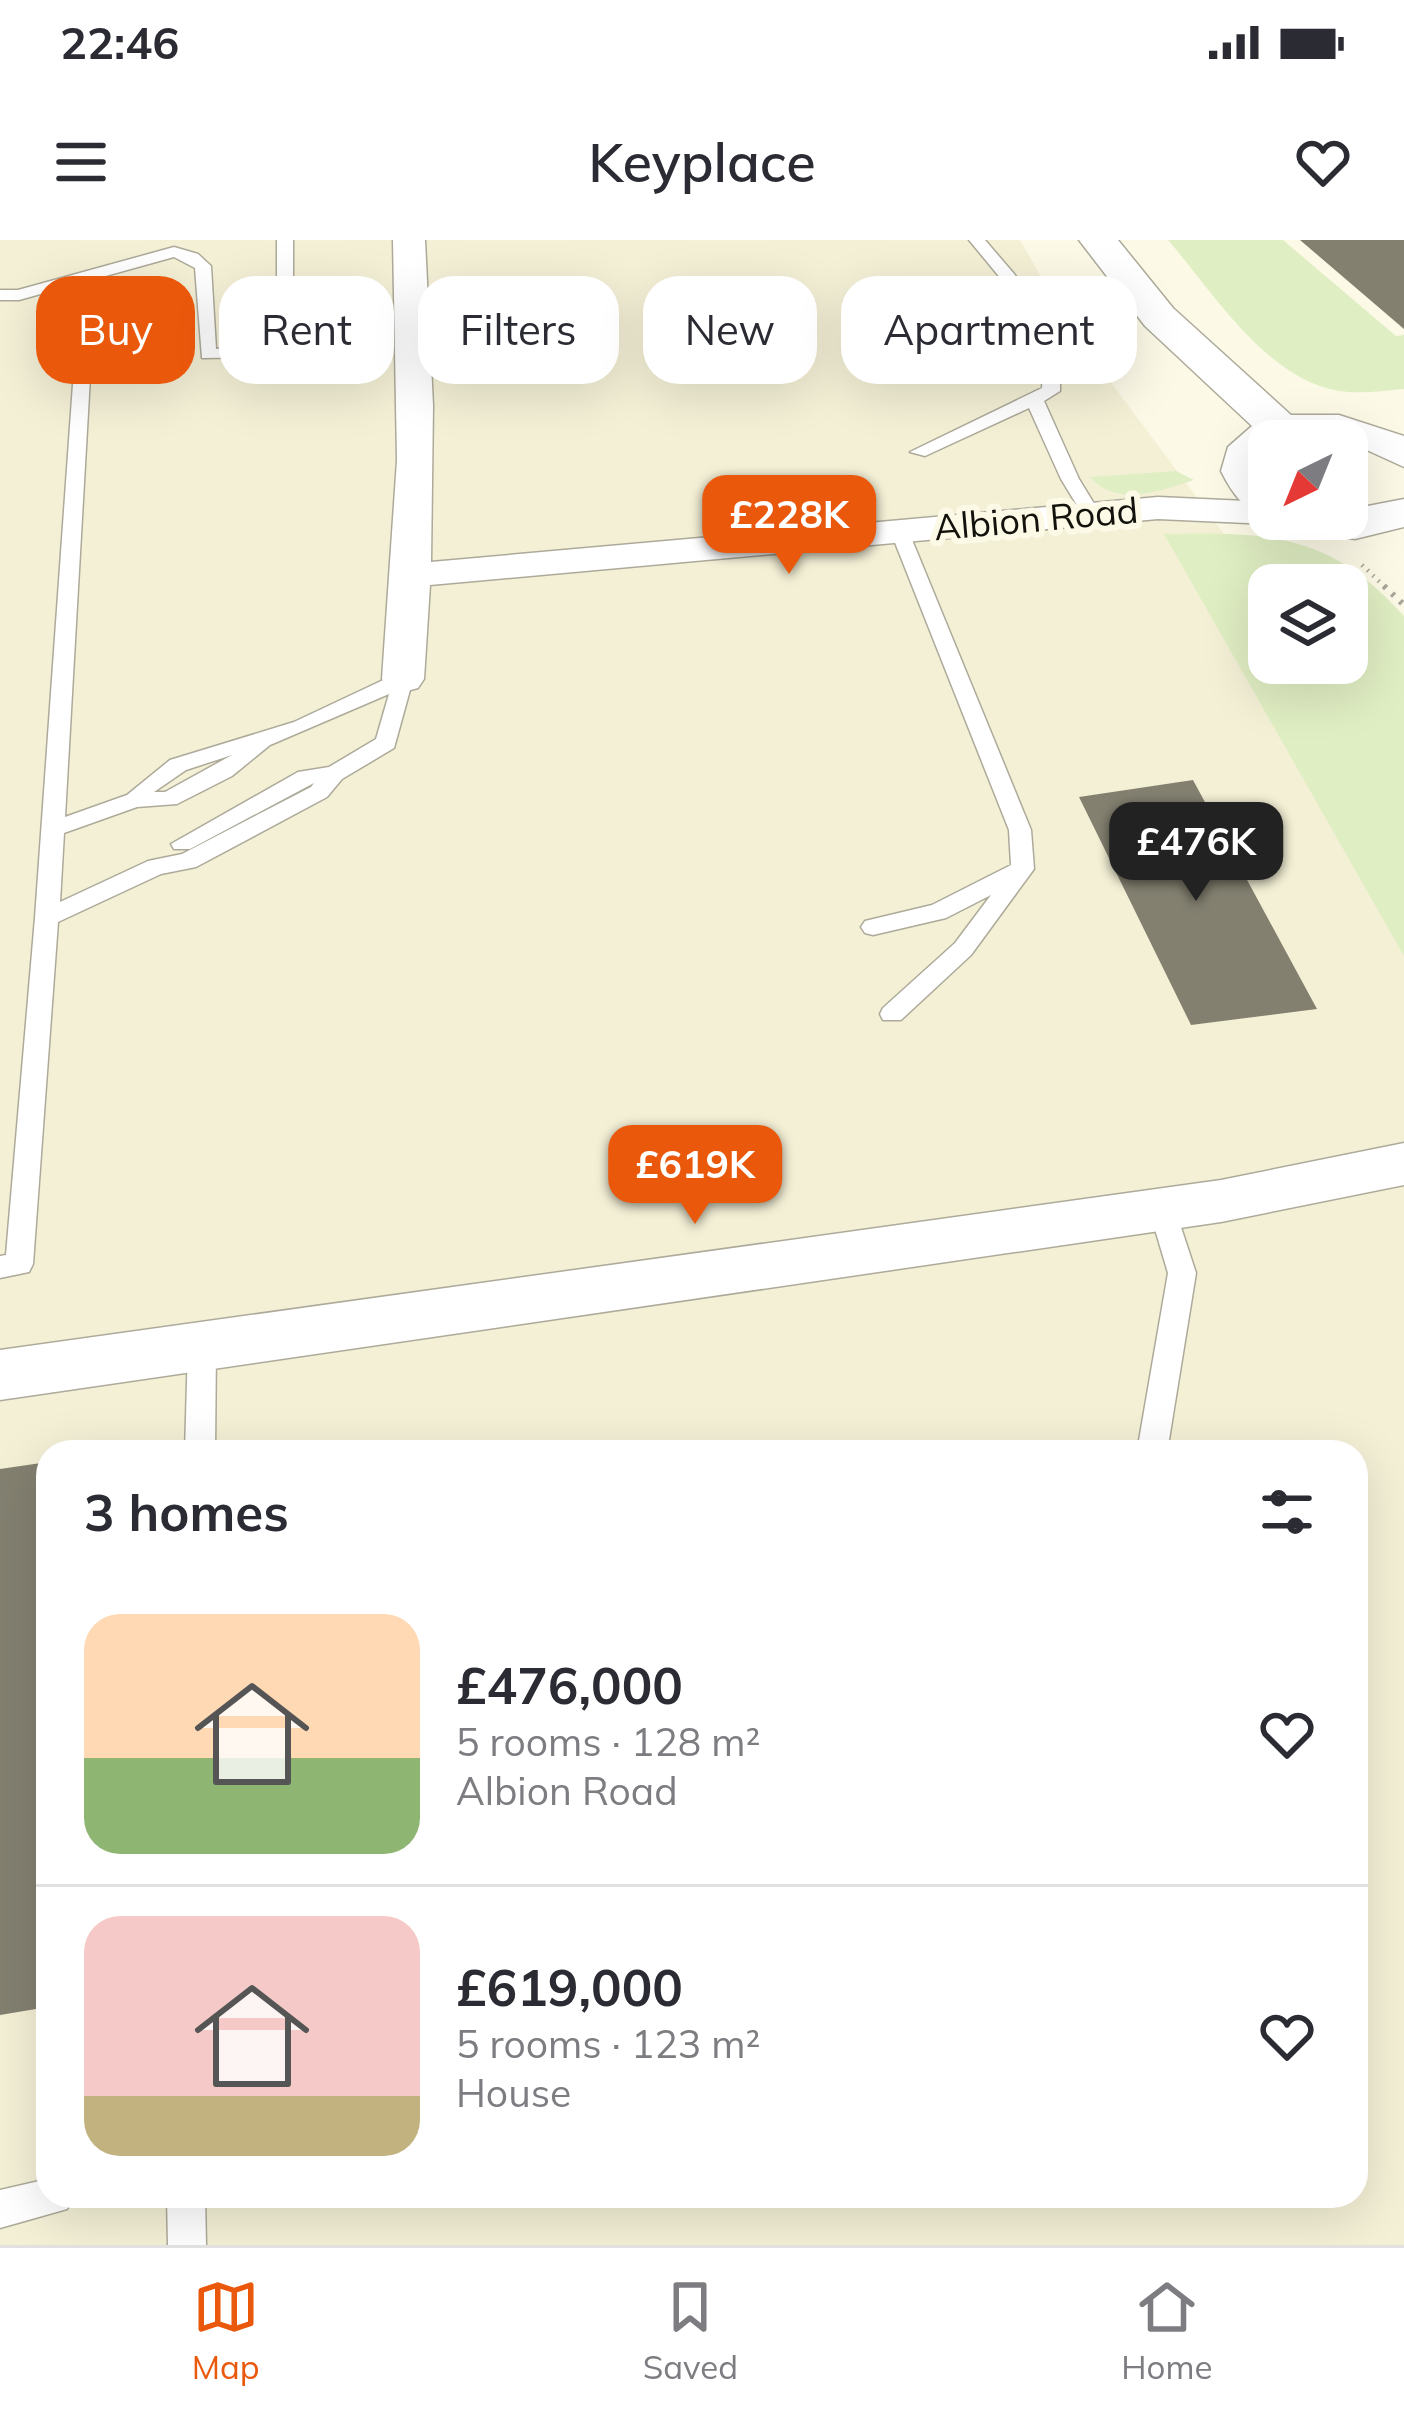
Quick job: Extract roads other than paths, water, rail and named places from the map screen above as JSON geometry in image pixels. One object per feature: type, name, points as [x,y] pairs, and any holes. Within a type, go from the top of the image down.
[{"type":"street","points":[[403,679],[412,574],[417,339],[409,240]]},
{"type":"street","points":[[1098,240],[1159,317],[1271,420]]},
{"type":"street","points":[[1368,436],[1404,454]]},
{"type":"street","points":[[1248,446],[1241,461],[1248,481]]},
{"type":"street","name":"Albion Road","points":[[1158,508],[1208,487],[1241,461]]},
{"type":"street","name":"Albion Road","points":[[412,574],[1158,508],[1248,512]]},
{"type":"street","points":[[1368,523],[1404,514]]},
{"type":"street","points":[[1354,540],[1398,563]]},
{"type":"street","points":[[0,1375],[1162,1209],[1404,1164]]},
{"type":"lane","points":[[0,296],[19,295],[212,240]]},
{"type":"lane","points":[[174,253],[192,256],[203,266],[208,354],[272,352],[285,346],[285,240]]},
{"type":"lane","points":[[920,452],[1051,391],[1052,346],[1009,278],[977,240]]},
{"type":"lane","points":[[0,1267],[19,1264],[81,384]]},
{"type":"lane","points":[[1034,398],[1092,515]]},
{"type":"lane","points":[[892,1014],[963,949],[1023,868],[1020,830],[898,530]]},
{"type":"lane","points":[[50,830],[134,800],[169,799],[224,771],[268,739],[403,679]]},
{"type":"lane","points":[[47,918],[157,867],[188,861],[320,792],[334,774],[386,743],[403,679]]},
{"type":"lane","points":[[873,927],[938,912],[1023,868]]},
{"type":"lane","points":[[1154,1440],[1182,1273],[1162,1209]]},
{"type":"lane","points":[[200,1440],[202,1346]]},
{"type":"lane","points":[[0,2209],[36,2200]]},
{"type":"lane","points":[[186,2208],[187,2245]]}]
